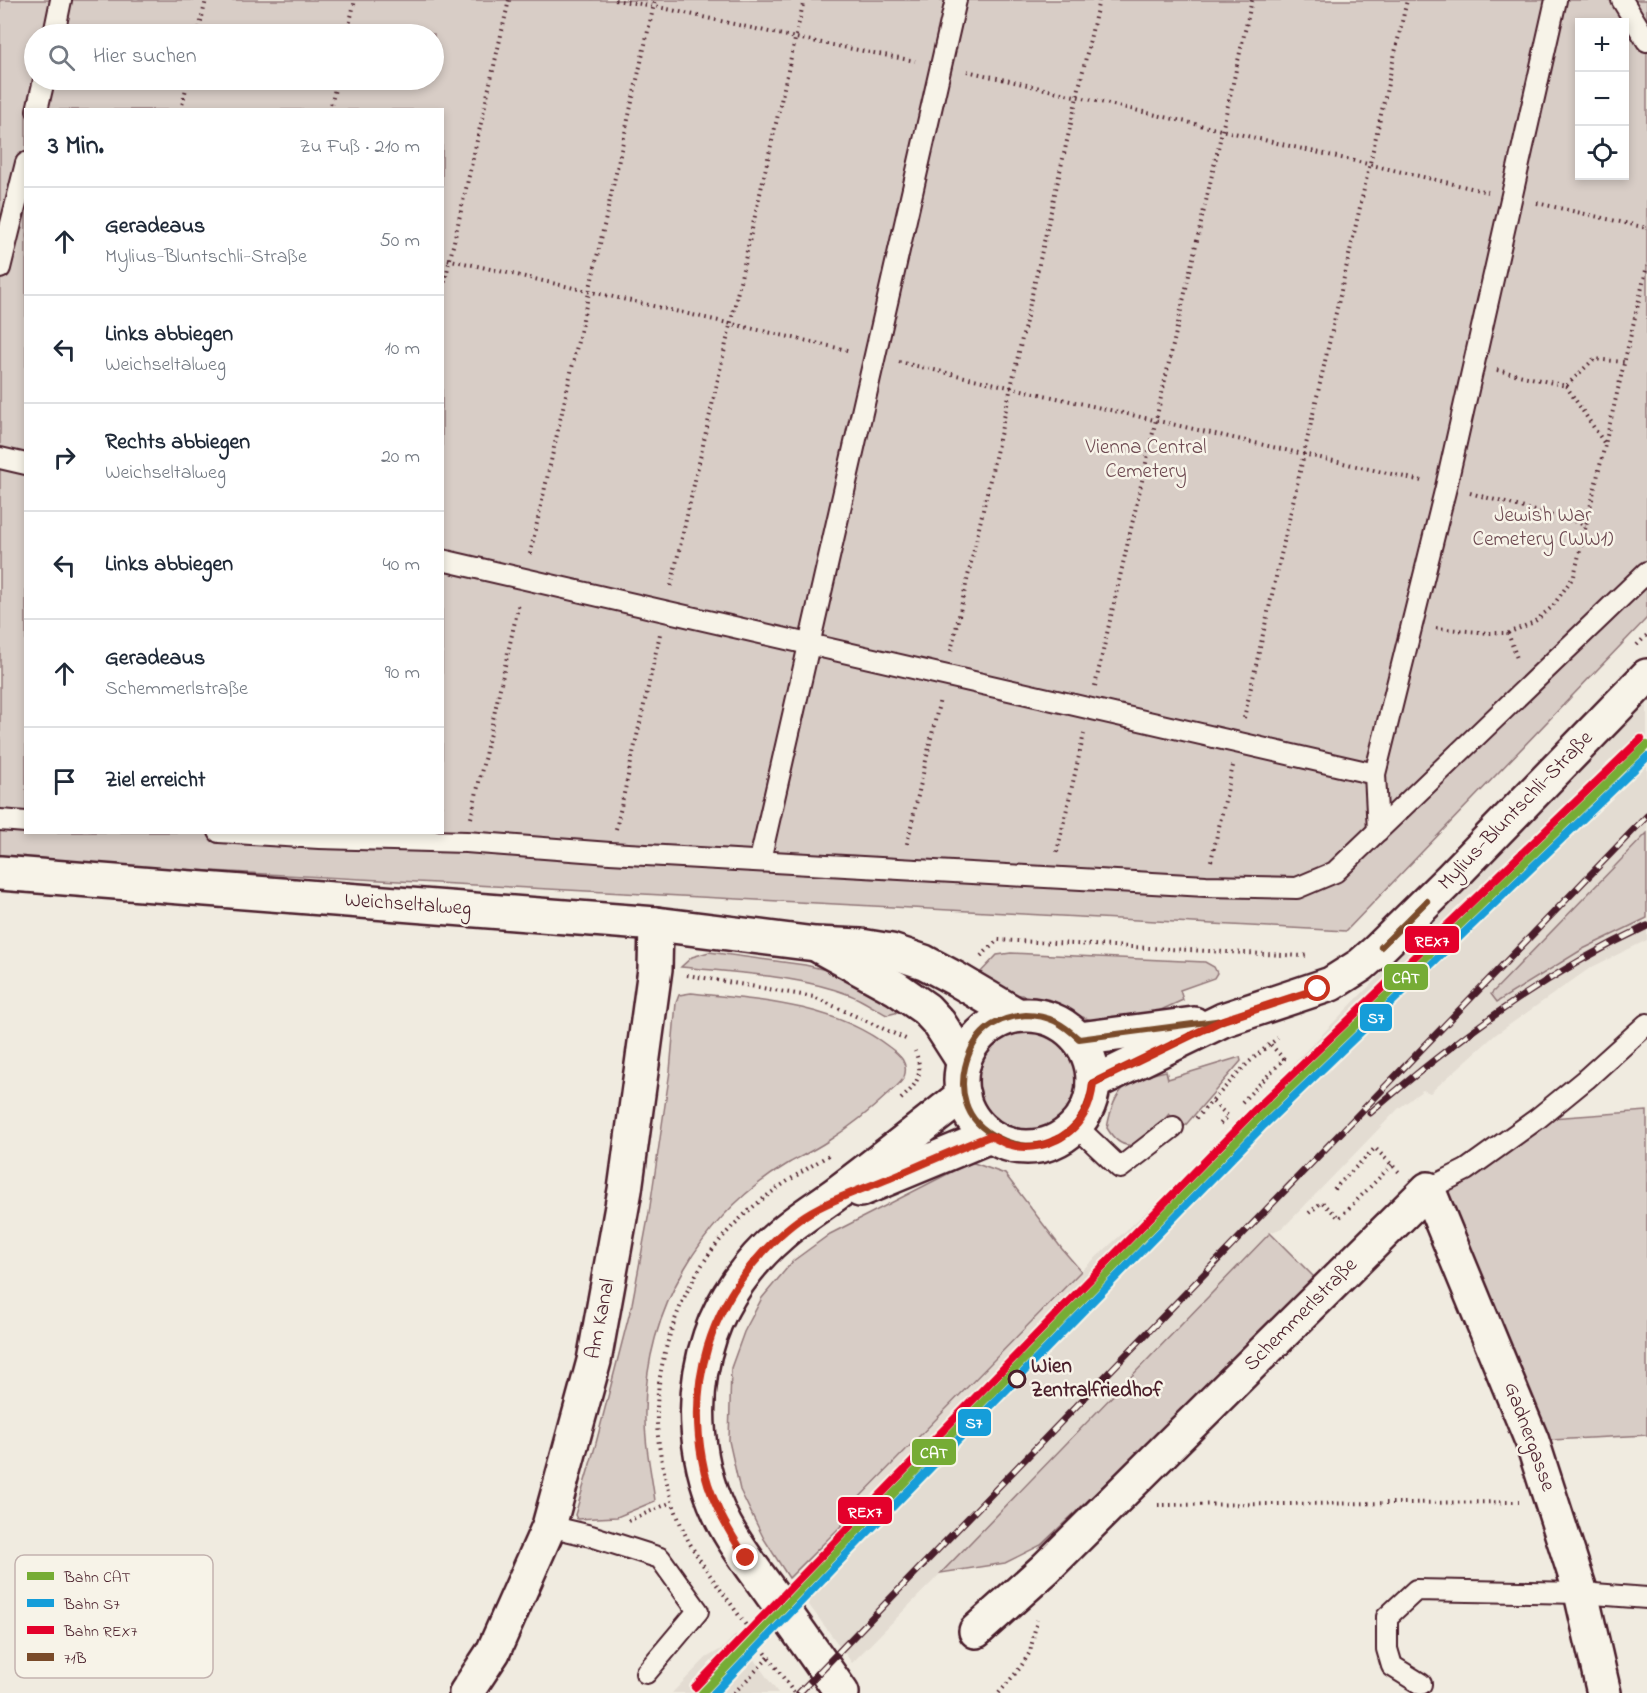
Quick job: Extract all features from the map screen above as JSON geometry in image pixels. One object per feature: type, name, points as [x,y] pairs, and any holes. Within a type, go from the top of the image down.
[{"type":"street","name":"Mylius-Bluntschli-Straße","points":[[1093,1083],[1223,1020],[1331,984],[1361,965],[1442,886],[1647,676]]},
{"type":"street","name":"Weichseltalweg","points":[[0,873],[656,924],[815,944],[861,946],[891,951],[924,962],[1017,1015]]},
{"type":"street","name":"Am Kanal","points":[[466,1693],[493,1652],[549,1526],[594,1361],[625,1190],[655,969],[656,924]]},
{"type":"street","name":"Weichseltalweg","points":[[815,944],[896,988],[926,1009],[939,1023],[964,1062]]},
{"type":"street","name":"Weichseltalweg","points":[[1017,1015],[1040,1015],[1061,1024],[1079,1039],[1092,1067],[1093,1083],[1085,1113],[1076,1126],[1061,1138],[1044,1145],[1026,1147],[1008,1144],[990,1136],[968,1111],[963,1095],[961,1078],[971,1045],[983,1031],[999,1020],[1017,1015]]},
{"type":"street","name":"Mylius-Bluntschli-Straße","points":[[1079,1039],[1223,1020]]},
{"type":"street","points":[[842,1693],[746,1558],[713,1500],[702,1461],[697,1419],[700,1376],[710,1336],[729,1295],[752,1263],[779,1235],[897,1148],[963,1095]]},
{"type":"street","points":[[817,1208],[990,1136]]},
{"type":"street","name":"Gadnergasse","points":[[1428,1189],[1517,1401],[1553,1501],[1581,1593],[1604,1693]]},
{"type":"street","name":"Schemmerlstraße","points":[[976,1631],[1045,1569],[1428,1189]]},
{"type":"lane","points":[[56,24],[62,0]]},
{"type":"lane","points":[[760,860],[956,0]]},
{"type":"lane","points":[[1378,831],[1375,774],[1446,487],[1556,0]]},
{"type":"lane","points":[[1622,0],[1647,41]]},
{"type":"lane","points":[[37,108],[42,90]]},
{"type":"lane","points":[[0,268],[24,171]]},
{"type":"lane","points":[[0,458],[24,464]]},
{"type":"lane","points":[[444,560],[1375,774]]},
{"type":"lane","points":[[252,834],[466,842],[610,853],[1206,886],[1297,888],[1335,872],[1647,572]]},
{"type":"lane","points":[[0,820],[24,822]]},
{"type":"lane","name":"Schemmerlstraße","points":[[1428,1189],[1466,1170],[1537,1119],[1647,1024]]},
{"type":"lane","points":[[1076,1126],[1120,1168],[1173,1127]]},
{"type":"lane","points":[[549,1526],[591,1536],[660,1558],[698,1611],[646,1673]]},
{"type":"lane","points":[[1421,1684],[1392,1666],[1387,1649],[1388,1617],[1416,1590],[1581,1593],[1647,1598]]},
{"type":"path","points":[[200,24],[206,0]]},
{"type":"path","points":[[349,24],[355,0]]},
{"type":"path","points":[[444,286],[509,0]]},
{"type":"path","points":[[615,0],[654,6],[796,38],[941,65],[1647,228]]},
{"type":"path","points":[[466,842],[655,0]]},
{"type":"path","points":[[610,853],[804,0]]},
{"type":"path","points":[[902,868],[1099,0]]},
{"type":"path","points":[[1052,877],[1252,0]]},
{"type":"path","points":[[1206,886],[1407,0]]},
{"type":"path","points":[[181,108],[186,90]]},
{"type":"path","points":[[330,108],[335,90]]},
{"type":"path","points":[[444,258],[1446,487],[1586,525]]},
{"type":"path","points":[[1412,626],[1508,633],[1534,622],[1552,607],[1574,576],[1647,266]]},
{"type":"path","points":[[1566,386],[1594,359],[1624,362]]},
{"type":"path","points":[[1473,364],[1566,386],[1605,444]]},
{"type":"path","points":[[956,979],[998,940],[1303,956]]},
{"type":"path","points":[[655,969],[814,996],[907,1039],[916,1052],[920,1065],[918,1078],[912,1089],[898,1102]]},
{"type":"path","points":[[1173,1127],[1185,1131],[1248,1063],[1270,1044]]},
{"type":"path","points":[[1242,1102],[1272,1071]]},
{"type":"path","points":[[1213,1102],[1228,1116],[1218,1126]]},
{"type":"path","points":[[1334,1189],[1375,1148],[1384,1157]]},
{"type":"path","points":[[794,1693],[705,1568],[672,1502],[657,1423],[659,1385],[668,1341],[680,1307],[716,1245],[740,1218],[768,1193],[795,1174],[836,1151]]},
{"type":"path","points":[[1309,1213],[1322,1202],[1340,1218],[1392,1165]]},
{"type":"path","points":[[1153,1505],[1553,1501]]},
{"type":"path","points":[[619,1525],[672,1502]]},
{"type":"path","points":[[999,1693],[1030,1652],[1037,1618]]},
{"type":"path","points":[[734,1693],[769,1657]]},
{"type":"shaded area","points":[[1647,702],[1647,833],[1492,994],[1497,1002],[1583,949],[1643,920],[1647,926],[1647,940],[1590,968],[1495,1035],[1430,1093],[1423,1090],[1398,1109],[1284,1227],[1270,1233],[852,1663],[789,1578],[846,1521],[848,1508],[1081,1271],[1163,1197]]},
{"type":"shaded area","points":[[736,1634],[778,1693],[672,1693],[706,1658],[723,1648]]},
{"type":"green space","name":"Vienna Central Cemetery","points":[[0,0],[1647,0],[1647,618],[1346,931],[0,860]]},
{"type":"green space","points":[[1647,833],[1647,918],[1583,949],[1497,1002],[1491,994]]},
{"type":"green space","points":[[709,952],[805,965],[835,972],[902,1009],[887,1015],[860,999],[809,983],[681,967],[692,957]]},
{"type":"green space","points":[[1011,953],[1205,962],[1214,967],[1217,973],[1214,978],[1180,990],[1183,1000],[1152,1014],[1096,1022],[1054,1001],[1015,994],[995,987],[977,976],[997,955]]},
{"type":"green space","points":[[691,993],[795,1006],[844,1021],[867,1033],[900,1056],[905,1068],[904,1077],[875,1106],[852,1124],[758,1184],[730,1209],[705,1237],[685,1268],[668,1302],[656,1337],[648,1373],[646,1434],[655,1501],[617,1517],[577,1519],[575,1515],[632,1304],[649,1213],[670,1071],[676,1003],[679,995]]},
{"type":"green space","points":[[1029,1031],[1049,1035],[1058,1040],[1072,1054],[1077,1063],[1081,1083],[1077,1103],[1072,1112],[1058,1126],[1049,1131],[1029,1135],[1009,1131],[1000,1126],[986,1112],[981,1103],[977,1083],[981,1063],[986,1054],[1000,1040],[1009,1035]]},
{"type":"green space","points":[[1240,1057],[1241,1061],[1183,1128],[1169,1114],[1147,1137],[1132,1145],[1123,1144],[1115,1139],[1107,1128],[1114,1103],[1124,1087],[1132,1082],[1166,1071],[1168,1079]]},
{"type":"green space","points":[[1647,1111],[1647,1435],[1532,1441],[1428,1189],[1537,1119]]},
{"type":"green space","points":[[971,1162],[1005,1174],[1081,1271],[849,1508],[846,1521],[789,1578],[764,1539],[740,1490],[729,1441],[731,1368],[744,1332],[762,1298],[793,1261],[830,1234]]},
{"type":"green space","points":[[1270,1233],[1318,1281],[1041,1545],[1005,1563],[941,1573]]},
{"type":"railway","points":[[799,1693],[1647,816]]},
{"type":"railway","points":[[1370,1113],[1435,1059],[1502,1010],[1572,965],[1647,926]]},
{"type":"rail line","name":"REX7","points":[[695,1687],[1252,1113],[1641,739]]},
{"type":"rail line","name":"CAT","points":[[702,1693],[1258,1119],[1647,745]]},
{"type":"rail line","name":"S7","points":[[714,1693],[1264,1125],[1647,757]]},
{"type":"transit line","name":"71B","points":[[1381,947],[1427,901]]},
{"type":"transit line","name":"71B","points":[[1381,947],[1427,901]]},
{"type":"transit line","name":"71B","points":[[1223,1020],[1318,989]]},
{"type":"transit line","name":"71B","points":[[1026,1015],[1055,1021],[1079,1039],[1223,1020],[1093,1083],[1089,1100],[1078,1123],[1058,1139],[1034,1146],[1010,1142],[987,1131],[971,1114],[963,1085],[969,1055],[979,1037],[994,1024],[1026,1015]]},
{"type":"place","name":"Wien Zentralfriedhof","points":[[1017,1379]]},
{"type":"route","points":[[746,1558],[713,1500],[702,1461],[697,1419],[700,1376],[710,1336],[729,1295],[752,1263],[779,1235],[817,1208],[990,1136],[1008,1144],[1026,1147],[1044,1145],[1061,1138],[1076,1126],[1085,1113],[1091,1098],[1093,1083],[1223,1020],[1318,989]]},
{"type":"park label","name":"Jewish War Cemetery (WW1)","points":[[1543,528]]}]
